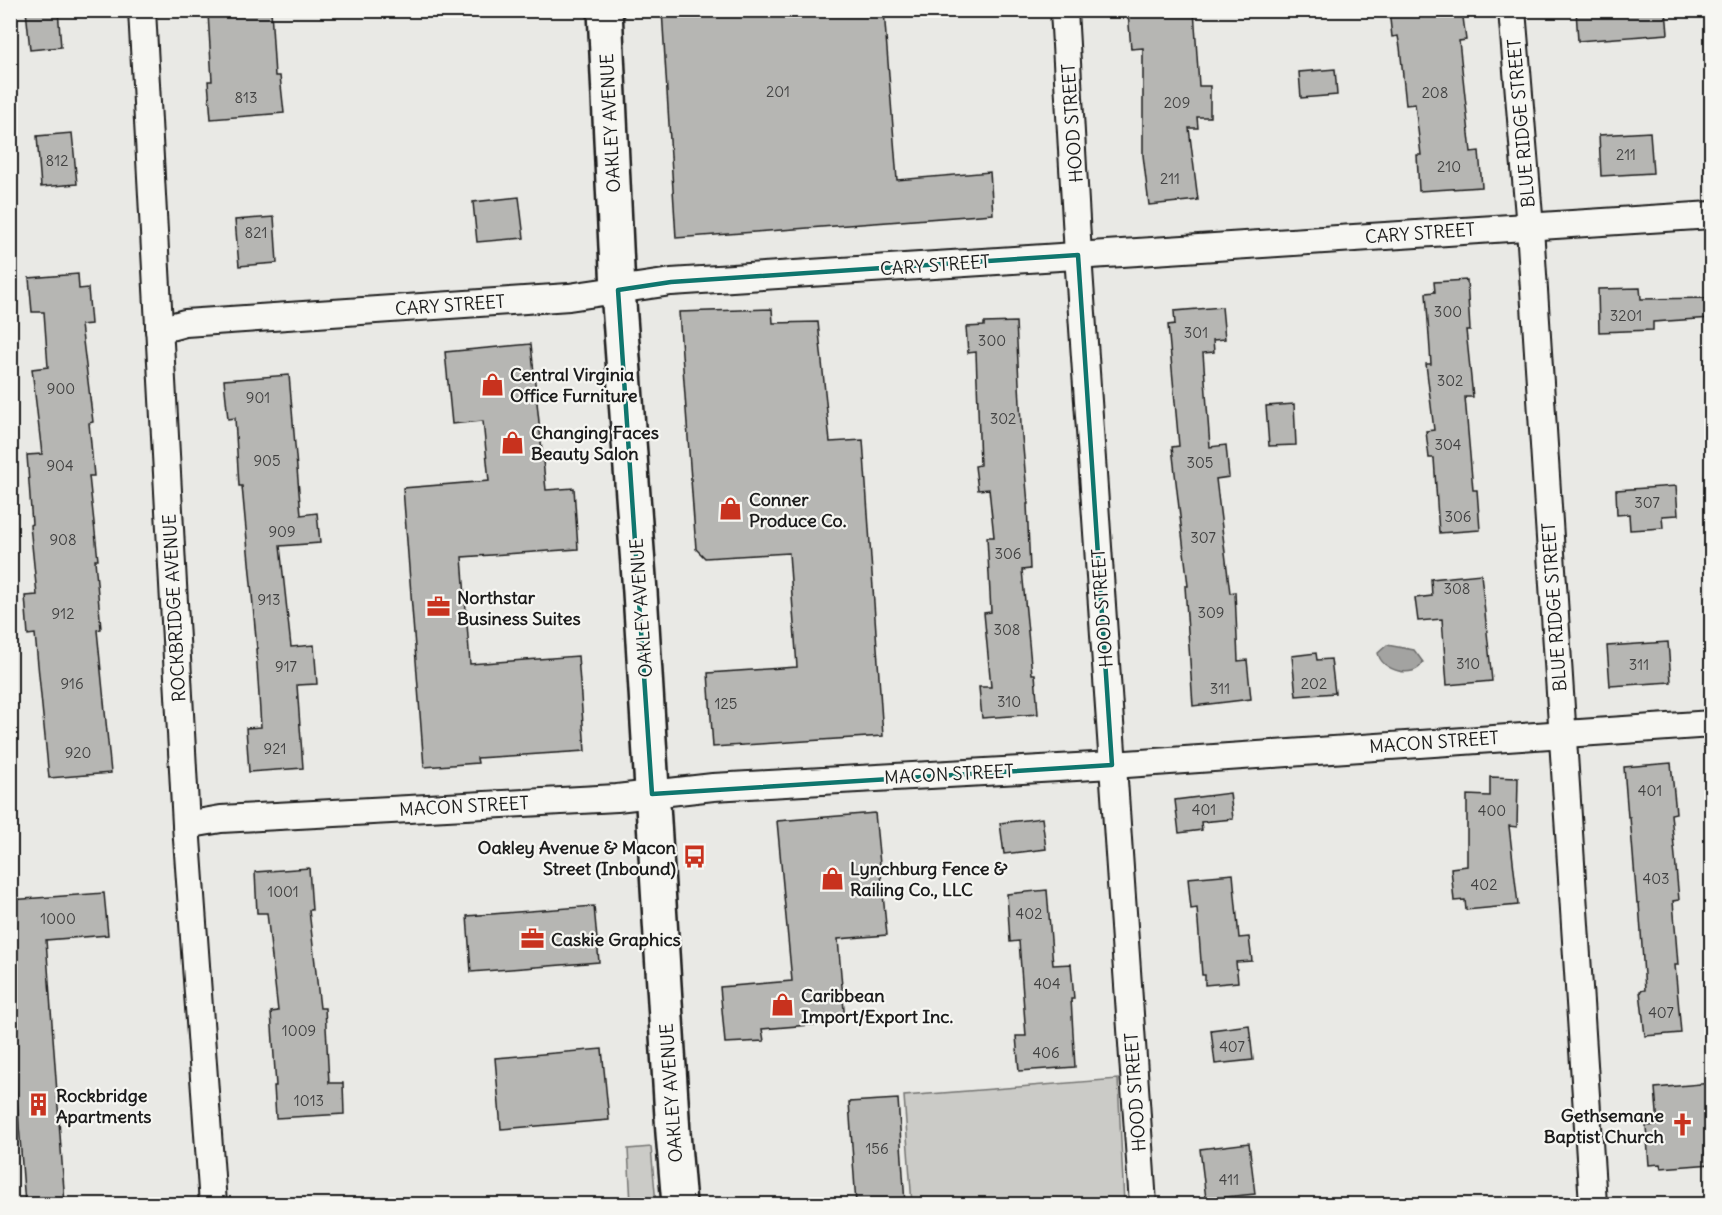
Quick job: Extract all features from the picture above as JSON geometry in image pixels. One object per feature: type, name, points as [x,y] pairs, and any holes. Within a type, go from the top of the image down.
[{"type":"main road","name":"OAKLEY AVENUE","points":[[605,10],[618,290],[640,592],[673,1133],[680,1204]]},
{"type":"street","name":"ROCKBRIDGE AVENUE","points":[[142,10],[186,825],[213,1204]]},
{"type":"street","name":"HOOD STREET","points":[[1064,10],[1078,255],[1143,1204]]},
{"type":"street","name":"BLUE RIDGE STREET","points":[[1512,10],[1530,228],[1593,1204]]},
{"type":"street","name":"CARY STREET","points":[[159,330],[185,323],[568,297],[671,282],[1712,215]]},
{"type":"street","name":"MACON STREET","points":[[186,825],[221,819],[617,798],[721,787],[1112,765],[1712,724]]},
{"type":"highlighted area","points":[[1078,255],[1112,765],[652,794],[618,290],[671,282]]},
{"type":"shaded area","points":[[1387,645],[1414,650],[1423,662],[1413,671],[1391,669],[1380,659],[1378,653]]},
{"type":"shaded area","points":[[1118,1079],[1124,1204],[912,1204],[904,1096]]},
{"type":"shaded area","points":[[651,1147],[656,1204],[631,1204],[628,1149]]},
{"type":"building","points":[[26,10],[58,10],[61,47],[30,50]]},
{"type":"building","points":[[271,10],[275,76],[280,76],[284,113],[211,119],[208,81],[212,81],[208,13]]},
{"type":"building","points":[[662,10],[884,10],[897,180],[990,172],[993,214],[676,238]]},
{"type":"building","points":[[1194,10],[1199,86],[1210,86],[1210,117],[1197,117],[1198,128],[1189,128],[1198,200],[1149,205],[1143,155],[1143,48],[1131,49],[1128,12]]},
{"type":"building","points":[[1389,10],[1462,10],[1466,40],[1459,41],[1471,152],[1479,151],[1482,187],[1419,191],[1417,155],[1421,155],[1415,104],[1406,105],[1400,47],[1398,36],[1392,37]]},
{"type":"building","points":[[1576,10],[1666,10],[1668,34],[1578,41]]},
{"type":"building","points":[[1335,69],[1337,95],[1301,98],[1299,72]]},
{"type":"building","points":[[1650,132],[1653,173],[1601,176],[1599,135]]},
{"type":"building","points":[[72,133],[77,184],[41,187],[37,136]]},
{"type":"building","points":[[519,197],[524,238],[477,242],[473,202]]},
{"type":"building","points":[[274,217],[277,263],[239,266],[235,220]]},
{"type":"building","points":[[78,274],[79,289],[88,288],[91,324],[81,325],[93,422],[89,423],[94,476],[89,476],[98,560],[95,560],[101,629],[97,630],[111,773],[49,778],[35,634],[28,635],[25,596],[37,595],[30,525],[32,524],[27,455],[42,454],[32,369],[48,367],[44,312],[32,312],[29,278]]},
{"type":"building","points":[[1467,280],[1470,330],[1466,330],[1473,397],[1465,397],[1473,490],[1477,490],[1480,530],[1439,533],[1434,458],[1429,458],[1426,431],[1434,430],[1426,364],[1431,364],[1426,293],[1435,292],[1434,282]]},
{"type":"building","points":[[1640,288],[1641,299],[1712,298],[1712,318],[1653,322],[1653,330],[1599,332],[1598,289]]},
{"type":"building","points":[[1222,307],[1225,339],[1213,340],[1214,352],[1203,353],[1210,447],[1226,445],[1229,477],[1216,479],[1230,593],[1235,592],[1238,661],[1247,660],[1251,699],[1193,706],[1185,586],[1188,586],[1172,447],[1179,446],[1168,325],[1175,324],[1174,311]]},
{"type":"building","points":[[772,309],[773,323],[818,322],[830,442],[863,440],[883,736],[713,747],[708,673],[797,667],[789,553],[705,558],[696,549],[679,312]]},
{"type":"building","points":[[1016,322],[1030,569],[1022,570],[1038,714],[982,718],[979,687],[991,687],[984,613],[991,612],[987,537],[994,537],[989,489],[978,490],[975,466],[980,465],[976,352],[968,353],[966,327],[984,326],[984,323]]},
{"type":"building","name":"Northstar Business Suites","points":[[531,344],[546,490],[574,488],[578,549],[462,557],[470,664],[578,656],[585,751],[477,758],[478,763],[424,767],[403,488],[489,481],[483,421],[452,424],[445,352]]},
{"type":"building","points":[[289,375],[301,515],[317,513],[320,543],[280,546],[291,647],[314,645],[317,684],[297,685],[303,768],[249,772],[246,728],[261,727],[257,649],[242,486],[239,486],[235,418],[228,419],[224,380]]},
{"type":"building","points":[[1294,404],[1296,445],[1269,446],[1266,406]]},
{"type":"building","points":[[1676,486],[1678,515],[1662,516],[1663,528],[1630,530],[1629,514],[1617,515],[1616,490]]},
{"type":"building","points":[[1481,574],[1492,681],[1447,685],[1442,619],[1418,621],[1415,598],[1432,596],[1431,579]]},
{"type":"building","points":[[1668,642],[1671,682],[1610,686],[1607,646]]},
{"type":"building","points":[[1316,653],[1317,660],[1331,659],[1335,693],[1296,696],[1292,656]]},
{"type":"building","points":[[1671,763],[1676,813],[1671,814],[1679,900],[1673,901],[1678,965],[1675,965],[1681,1033],[1645,1036],[1640,991],[1645,990],[1639,903],[1637,903],[1624,767]]},
{"type":"building","points":[[1490,777],[1518,778],[1517,827],[1509,826],[1518,905],[1466,910],[1465,900],[1454,901],[1451,868],[1467,866],[1467,795],[1490,796]]},
{"type":"building","points":[[1230,793],[1233,819],[1201,822],[1202,830],[1179,833],[1175,800]]},
{"type":"building","name":"Lynchburg Fence & Railing Co., LLC","points":[[875,813],[887,935],[838,939],[845,1022],[762,1029],[764,1041],[725,1043],[720,987],[792,981],[777,821]]},
{"type":"building","points":[[1042,818],[1046,849],[1004,854],[1000,823]]},
{"type":"building","points":[[309,868],[312,910],[309,910],[320,1008],[325,1008],[329,1083],[343,1083],[344,1114],[276,1118],[271,1012],[278,1011],[267,913],[257,913],[255,872]]},
{"type":"building","points":[[1233,874],[1239,938],[1249,937],[1252,961],[1236,962],[1238,982],[1205,985],[1205,975],[1202,975],[1197,908],[1191,909],[1188,878]]},
{"type":"building","points":[[1047,890],[1053,965],[1071,964],[1075,1067],[1019,1071],[1016,1036],[1026,1036],[1019,941],[1010,942],[1007,894]]},
{"type":"building","name":"Rockbridge Apartments","points":[[104,893],[108,935],[46,940],[65,1204],[25,1204],[10,1006],[10,900]]},
{"type":"building","name":"Caskie Graphics","points":[[594,906],[599,962],[471,972],[467,916]]},
{"type":"building","points":[[1249,1025],[1253,1060],[1215,1064],[1211,1030]]},
{"type":"building","points":[[602,1049],[609,1120],[501,1129],[495,1058]]},
{"type":"building","name":"Gethsemane Baptist Church","points":[[1712,1083],[1712,1164],[1661,1168],[1660,1164],[1649,1165],[1646,1126],[1658,1125],[1655,1088]]},
{"type":"building","points":[[898,1099],[905,1204],[856,1204],[849,1102]]},
{"type":"building","points":[[1249,1143],[1255,1194],[1206,1199],[1200,1149]]},
{"type":"place","name":"Central Virginia Office Furniture","points":[[492,384]]},
{"type":"place","name":"Changing Faces Beauty Salon","points":[[513,442]]},
{"type":"place","name":"Conner Produce Co.","points":[[731,509]]},
{"type":"place","name":"Northstar Business Suites","points":[[439,607]]},
{"type":"place","name":"Oakley Avenue & Macon Street (Inbound)","points":[[694,857]]},
{"type":"place","name":"Lynchburg Fence & Railing Co., LLC","points":[[832,878]]},
{"type":"place","name":"Caskie Graphics","points":[[533,939]]},
{"type":"place","name":"Caribbean Import/Export Inc.","points":[[783,1005]]},
{"type":"place","name":"Rockbridge Apartments","points":[[38,1105]]},
{"type":"place","name":"Gethsemane Baptist Church","points":[[1682,1125]]}]
